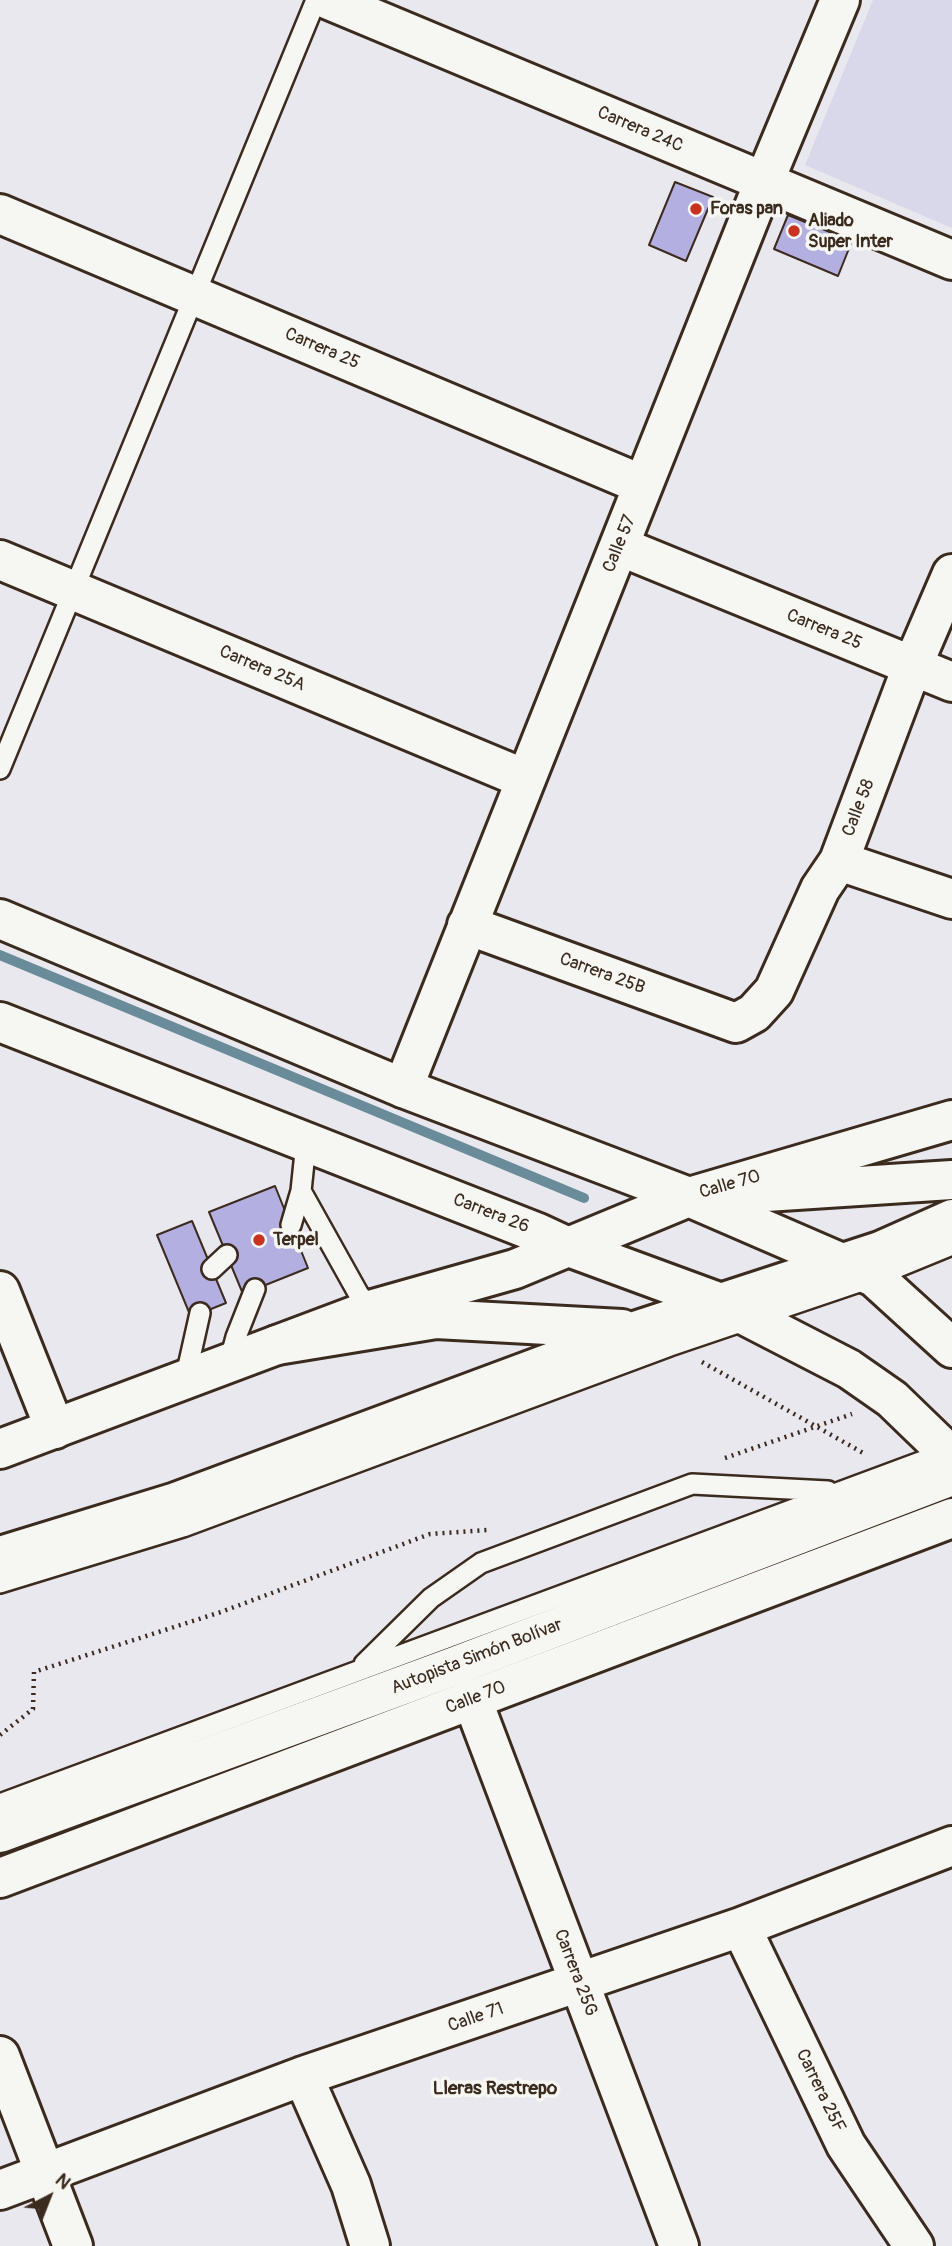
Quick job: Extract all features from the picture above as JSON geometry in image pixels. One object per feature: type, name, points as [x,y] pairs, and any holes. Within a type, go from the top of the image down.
[{"type":"main road","name":"Carrera 24C","points":[[329,0],[952,260]]},
{"type":"main road","name":"Calle 57","points":[[403,1088],[764,182],[840,0]]},
{"type":"main road","name":"Carrera 25","points":[[0,214],[643,485]]},
{"type":"main road","name":"Carrera 25","points":[[619,546],[952,682]]},
{"type":"main road","name":"Carrera 25A","points":[[0,560],[525,779]]},
{"type":"main road","name":"Calle 58","points":[[736,1023],[754,1013],[774,991],[820,889],[839,861],[912,667],[952,574]]},
{"type":"main road","points":[[839,861],[952,900]]},
{"type":"main road","points":[[0,919],[403,1088],[689,1197],[858,1270],[952,1348]]},
{"type":"main road","name":"Carrera 25B","points":[[467,925],[736,1023]]},
{"type":"main road","name":"Carrera 26","points":[[0,1022],[538,1233],[566,1247],[736,1311],[849,1369],[892,1399],[951,1459]]},
{"type":"main road","name":"Calle 70","points":[[0,1449],[370,1310],[515,1269],[689,1197],[952,1120]]},
{"type":"main road","points":[[689,1197],[952,1180]]},
{"type":"main road","points":[[0,1556],[173,1503],[638,1330],[736,1311],[858,1270],[880,1251],[952,1219]]},
{"type":"main road","points":[[0,1291],[55,1429]]},
{"type":"main road","points":[[277,1345],[436,1319],[638,1330]]},
{"type":"main road","name":"Autopista Simón Bolívar","points":[[0,1833],[455,1666],[951,1459]]},
{"type":"main road","name":"Calle 70","points":[[0,1878],[952,1518]]},
{"type":"main road","name":"Carrera 25G","points":[[472,1699],[679,2246]]},
{"type":"main road","name":"Calle 71","points":[[0,2190],[303,2076],[741,1927],[952,1847]]},
{"type":"main road","name":"Carrera 25F","points":[[741,1927],[846,2145],[914,2246]]},
{"type":"main road","points":[[0,2056],[73,2246]]},
{"type":"main road","points":[[303,2076],[351,2185],[370,2246]]},
{"type":"lane","points":[[0,769],[316,0]]},
{"type":"lane","points":[[291,1225],[301,1191],[306,1143]]},
{"type":"lane","points":[[301,1191],[370,1310]]},
{"type":"lane","points":[[858,1270],[952,1245]]},
{"type":"lane","points":[[229,1363],[255,1289]]},
{"type":"lane","points":[[0,1583],[183,1527],[670,1346],[736,1311]]},
{"type":"lane","points":[[185,1380],[200,1313]]},
{"type":"lane","points":[[0,1804],[838,1492],[951,1459]]},
{"type":"lane","points":[[358,1669],[431,1598],[481,1563],[692,1484],[838,1492]]},
{"type":"path","points":[[701,1362],[871,1458]]},
{"type":"path","points":[[0,1735],[33,1709],[34,1672],[221,1612],[430,1534]]},
{"type":"shaded area","points":[[873,0],[952,0],[952,228],[805,165]]},
{"type":"building","points":[[675,182],[713,197],[686,261],[649,245]]},
{"type":"building","points":[[788,215],[852,241],[838,276],[774,249]]},
{"type":"building","name":"Terpel","points":[[275,1186],[308,1268],[243,1294],[209,1212]]},
{"type":"building","points":[[192,1221],[226,1303],[191,1317],[157,1235]]},
{"type":"waterway","points":[[0,955],[584,1198]]},
{"type":"place","name":"Foras pan","points":[[696,209]]},
{"type":"place","name":"Aliado Super Inter","points":[[794,231]]},
{"type":"place","name":"Terpel","points":[[259,1240]]},
{"type":"district","name":"Lleras Restrepo","points":[[495,2089]]}]
